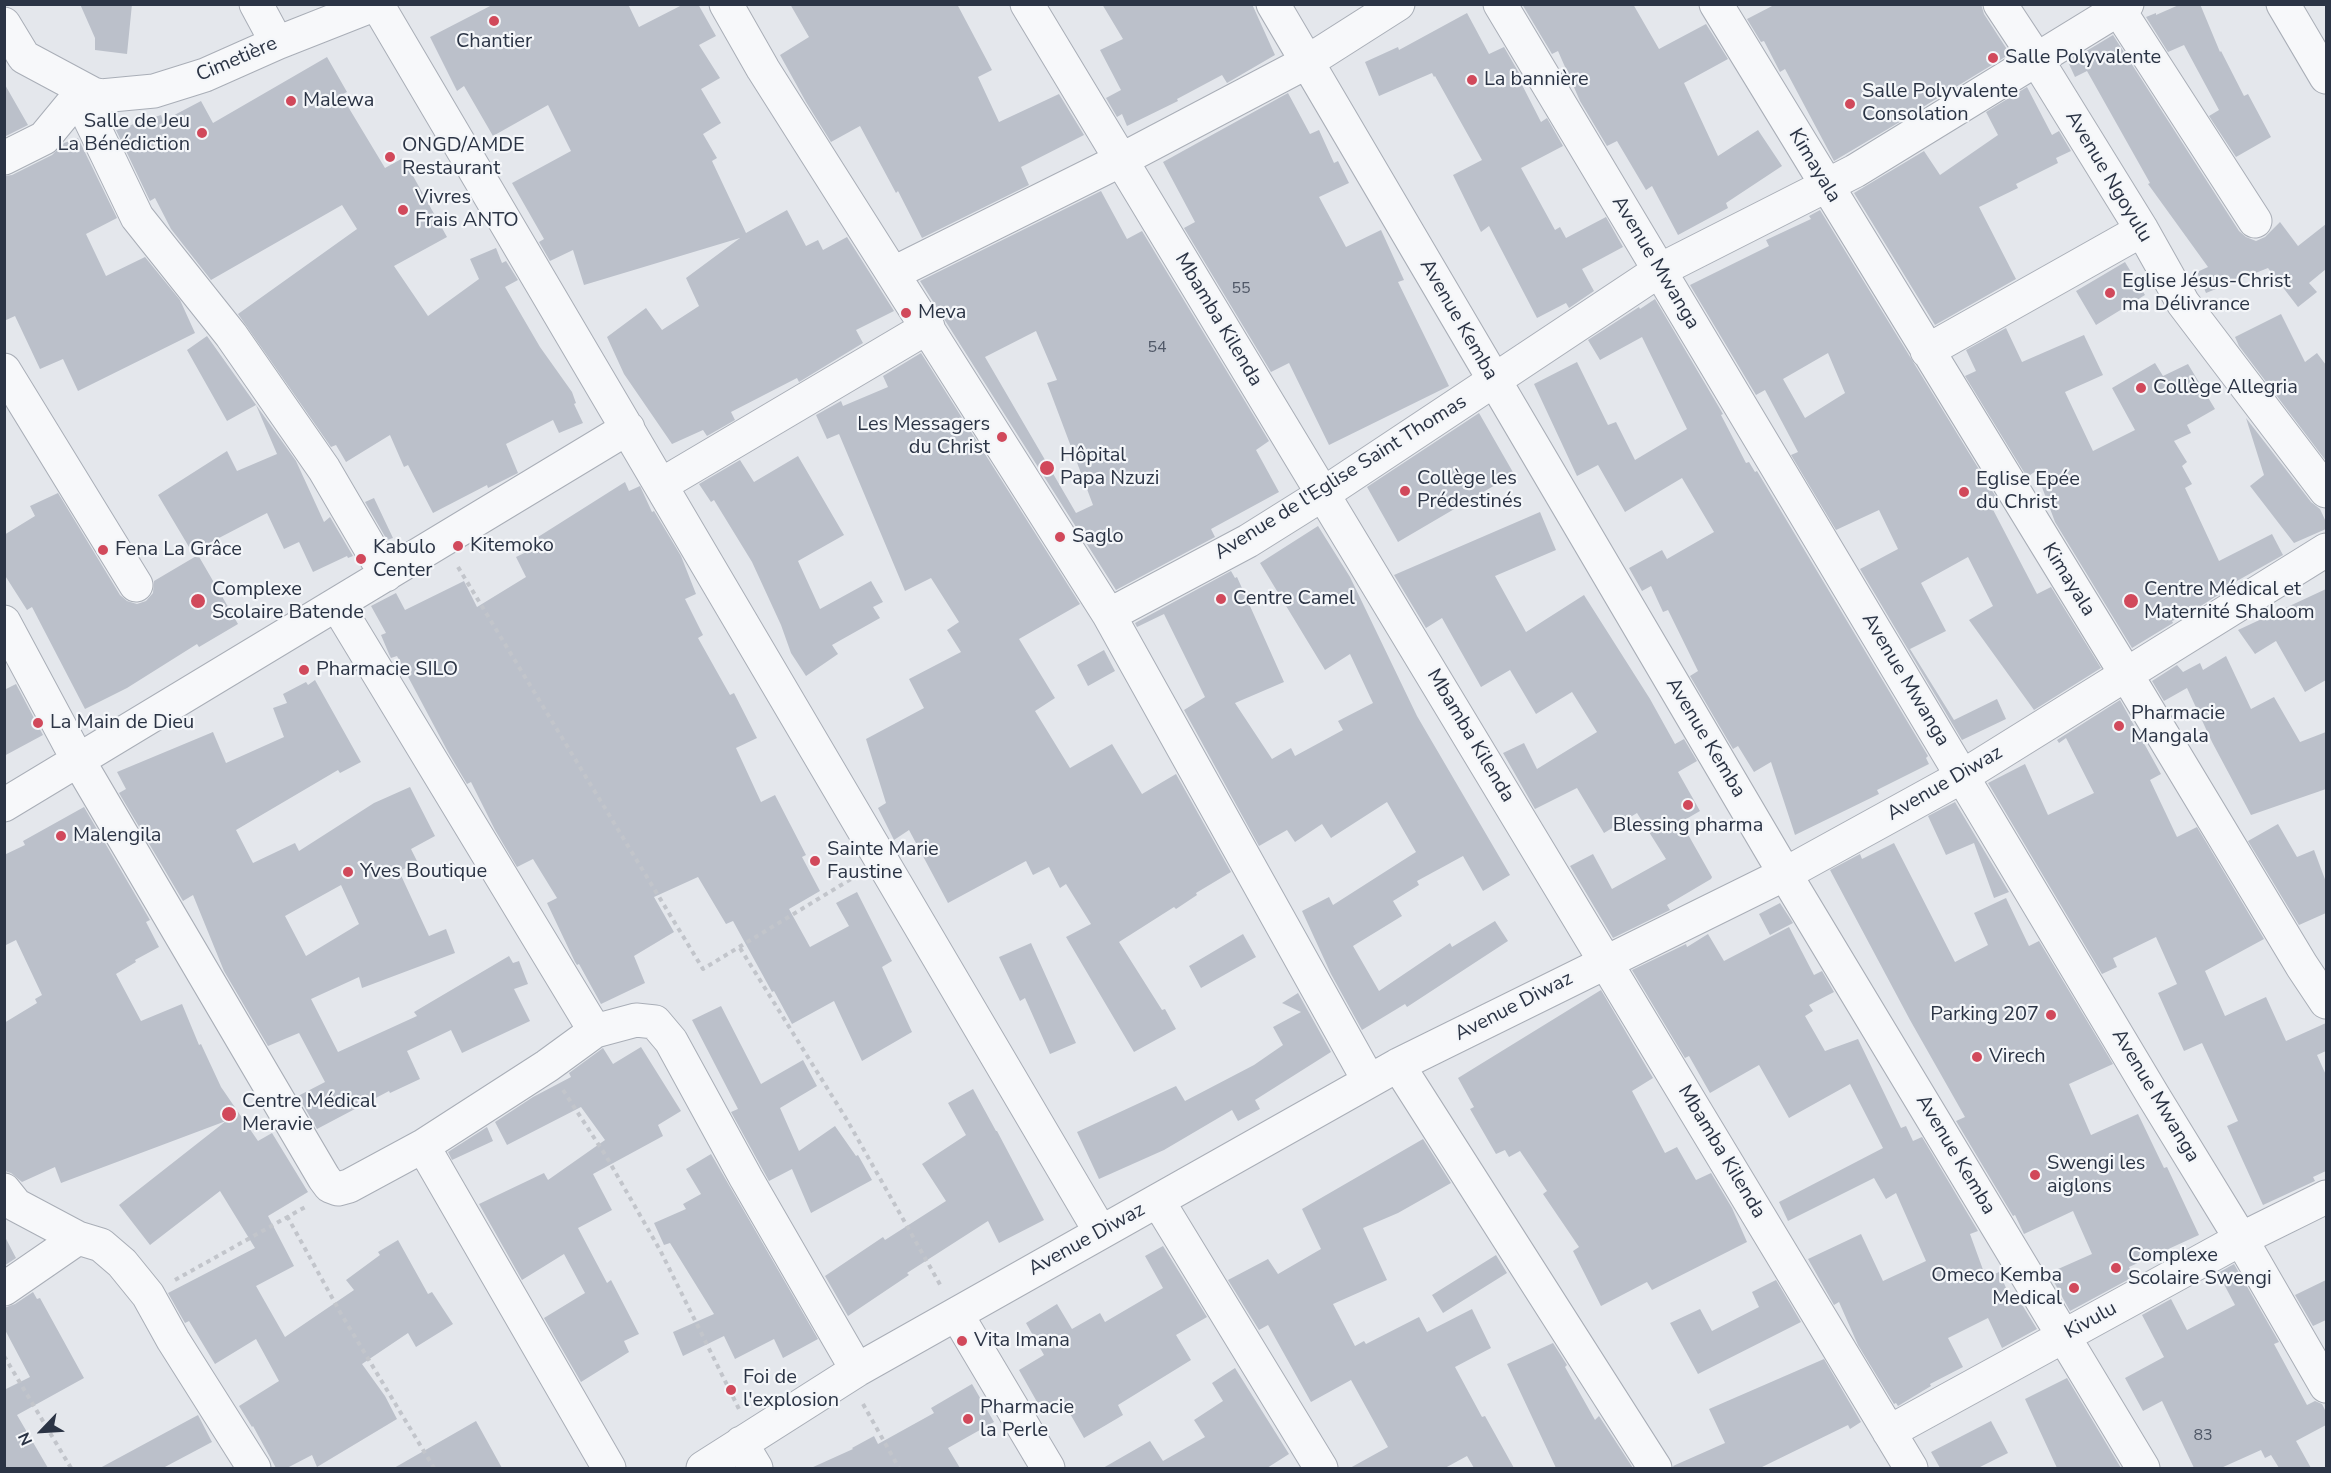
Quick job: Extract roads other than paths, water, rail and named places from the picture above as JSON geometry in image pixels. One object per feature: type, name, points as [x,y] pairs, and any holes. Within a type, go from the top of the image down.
[{"type":"street","points":[[256,4],[277,43]]},
{"type":"street","points":[[376,4],[1100,1231]]},
{"type":"street","name":"Cimetière","points":[[93,94],[101,96],[154,91],[205,75],[277,43],[376,4]]},
{"type":"street","points":[[726,4],[763,69],[1109,615],[1369,1081]]},
{"type":"street","name":"Mbamba Kilenda","points":[[1027,4],[1911,1468]]},
{"type":"street","name":"Avenue Kemba","points":[[1273,4],[1785,874],[2144,1468]]},
{"type":"street","points":[[894,273],[1121,160],[1307,62],[1398,4]]},
{"type":"street","name":"Avenue Mwanga","points":[[1500,4],[2241,1239],[2326,1386]]},
{"type":"street","name":"Kimayala","points":[[1716,4],[2126,674],[2314,960],[2326,1002]]},
{"type":"street","name":"Avenue Ngoyulu","points":[[2000,4],[2142,230],[2183,303],[2326,491]]},
{"type":"street","points":[[2283,4],[2326,77]]},
{"type":"street","points":[[2123,7],[2255,221]]},
{"type":"street","name":"Avenue de l'Eglise Saint Thomas","points":[[1109,615],[1248,541],[1323,494],[1660,270],[1826,187],[2123,7]]},
{"type":"street","points":[[4,24],[24,57],[93,94]]},
{"type":"street","points":[[93,94],[90,119],[137,217],[231,335],[324,469],[386,574]]},
{"type":"street","points":[[4,158],[44,138],[77,98],[93,94]]},
{"type":"street","points":[[1927,351],[2142,230]]},
{"type":"street","points":[[661,485],[928,327]]},
{"type":"street","points":[[4,370],[136,585]]},
{"type":"street","points":[[4,806],[628,428]]},
{"type":"street","name":"Avenue Diwaz","points":[[703,1468],[750,1449],[852,1373],[957,1315],[1100,1231],[1158,1201],[1398,1065],[1785,874],[1963,776],[2326,550]]},
{"type":"street","points":[[337,605],[595,1031]]},
{"type":"street","points":[[4,622],[78,760],[330,1186],[338,1189],[365,1178],[423,1146],[547,1066],[595,1031],[636,1020],[655,1022],[671,1041],[852,1373]]},
{"type":"street","points":[[1398,1065],[1655,1468]]},
{"type":"street","points":[[423,1146],[609,1468]]},
{"type":"street","points":[[4,1190],[16,1205],[78,1238],[101,1245],[122,1263],[148,1295],[173,1340],[254,1468]]},
{"type":"street","name":"Kivulu","points":[[1889,1432],[2241,1239],[2326,1197]]},
{"type":"street","points":[[1158,1201],[1321,1468]]},
{"type":"street","points":[[4,1289],[78,1238]]},
{"type":"street","points":[[957,1315],[1048,1468]]},
{"type":"place","name":"Chantier","points":[[494,21]]},
{"type":"place","name":"Salle Polyvalente","points":[[1993,58]]},
{"type":"place","name":"La bannière","points":[[1472,80]]},
{"type":"place","name":"Malewa","points":[[291,101]]},
{"type":"place","name":"Salle Polyvalente Consolation","points":[[1850,104]]},
{"type":"place","name":"Salle de Jeu La Bénédiction","points":[[202,133]]},
{"type":"place","name":"ONGD/AMDE Restaurant","points":[[390,157]]},
{"type":"place","name":"Vivres Frais ANTO","points":[[403,210]]},
{"type":"place","name":"Eglise Jésus-Christ ma Délivrance","points":[[2110,293]]},
{"type":"place","name":"Meva","points":[[906,313]]},
{"type":"place","name":"Collège Allegria","points":[[2141,388]]},
{"type":"place","name":"Les Messagers du Christ","points":[[1002,437]]},
{"type":"place","name":"Hôpital Papa Nzuzi","points":[[1047,468]]},
{"type":"place","name":"Collège les Prédestinés","points":[[1405,491]]},
{"type":"place","name":"Eglise Epée du Christ","points":[[1964,492]]},
{"type":"place","name":"Saglo","points":[[1060,537]]},
{"type":"place","name":"Kitemoko","points":[[458,546]]},
{"type":"place","name":"Fena La Grâce","points":[[103,550]]},
{"type":"place","name":"Kabulo Center","points":[[361,559]]},
{"type":"place","name":"Centre Camel","points":[[1221,599]]},
{"type":"place","name":"Complexe Scolaire Batende","points":[[198,601]]},
{"type":"place","name":"Centre Médical et Maternité Shaloom","points":[[2131,601]]},
{"type":"place","name":"Pharmacie SILO","points":[[304,670]]},
{"type":"place","name":"La Main de Dieu","points":[[38,723]]},
{"type":"place","name":"Pharmacie Mangala","points":[[2119,726]]},
{"type":"place","name":"Blessing pharma","points":[[1688,805]]},
{"type":"place","name":"Malengila","points":[[61,836]]},
{"type":"place","name":"Sainte Marie Faustine","points":[[815,861]]},
{"type":"place","name":"Yves Boutique","points":[[348,872]]},
{"type":"place","name":"Parking 207","points":[[2051,1015]]},
{"type":"place","name":"Virech","points":[[1977,1057]]},
{"type":"place","name":"Centre Médical Meravie","points":[[229,1114]]},
{"type":"place","name":"Swengi les aiglons","points":[[2035,1175]]},
{"type":"place","name":"Complexe Scolaire Swengi","points":[[2116,1268]]},
{"type":"place","name":"Omeco Kemba Medical","points":[[2074,1288]]},
{"type":"place","name":"Vita Imana","points":[[962,1341]]},
{"type":"place","name":"Foi de l'explosion","points":[[731,1390]]},
{"type":"place","name":"Pharmacie la Perle","points":[[968,1419]]}]
